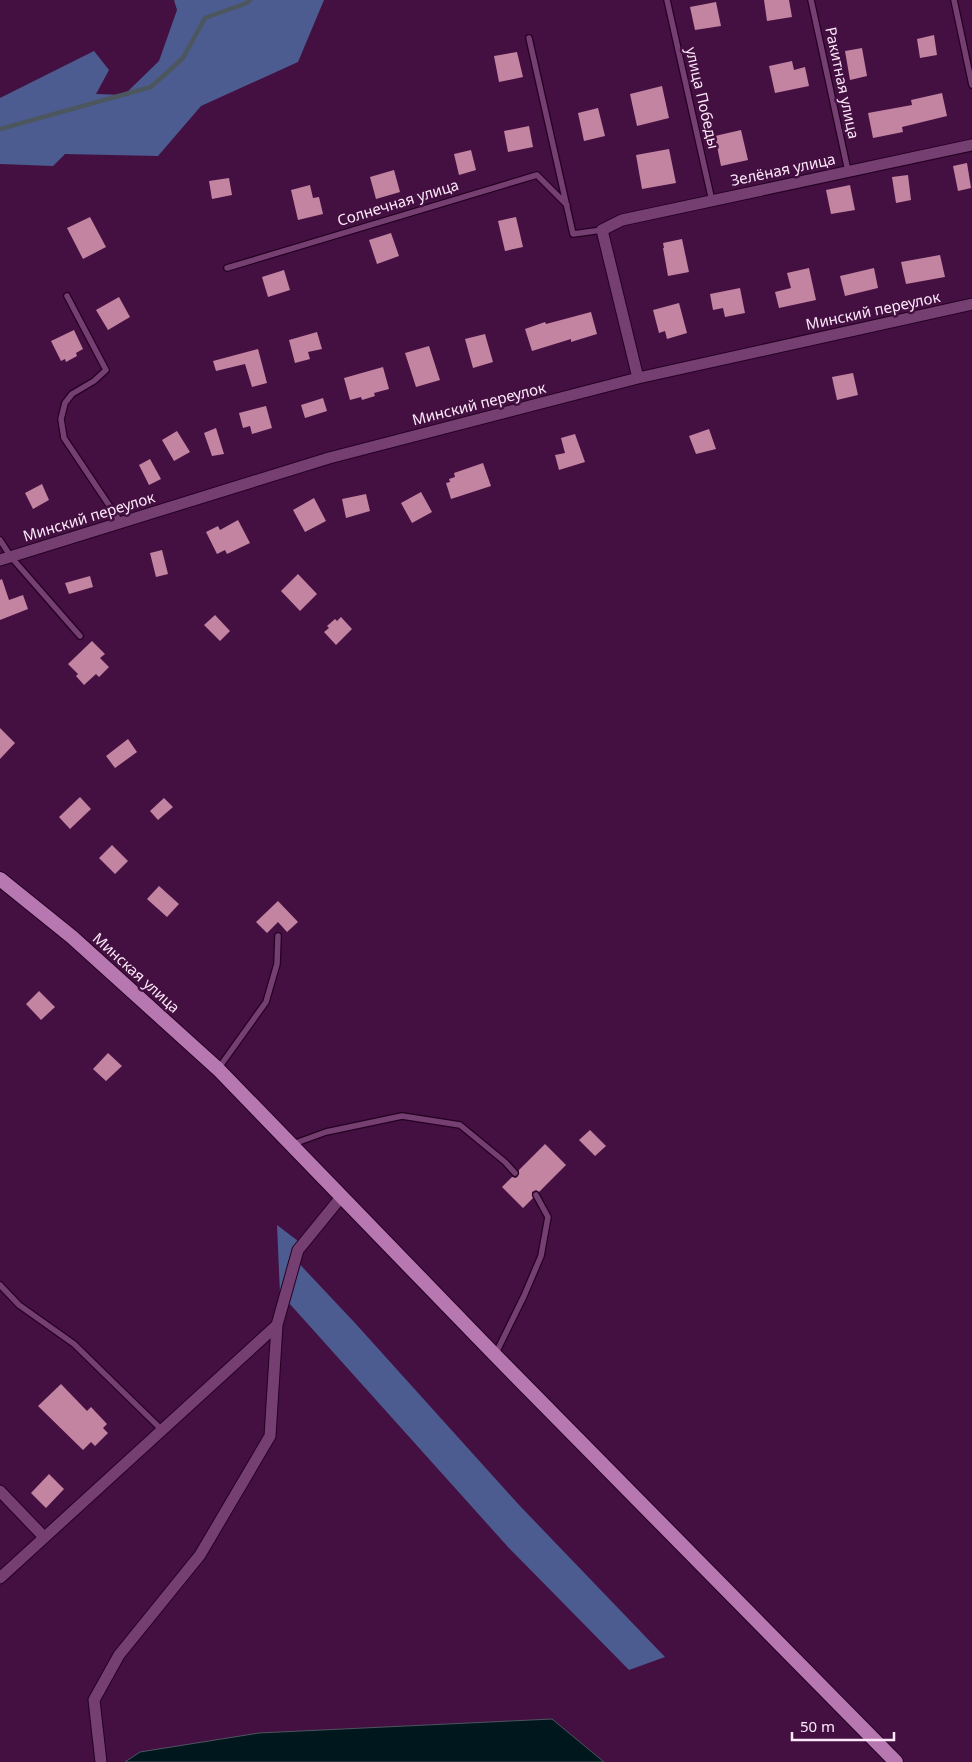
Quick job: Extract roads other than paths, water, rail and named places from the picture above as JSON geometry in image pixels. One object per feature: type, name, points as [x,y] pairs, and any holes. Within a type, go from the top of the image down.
[{"type":"main road","name":"Минская улица","points":[[0,879],[72,937],[218,1069],[495,1355],[896,1762]]},
{"type":"street","name":"Зелёная улица","points":[[602,230],[622,220],[972,145]]},
{"type":"street","points":[[602,230],[638,378]]},
{"type":"street","name":"Минский переулок","points":[[5,558],[329,458],[638,378],[972,304]]},
{"type":"street","points":[[101,1762],[94,1700],[119,1655],[200,1555],[270,1436],[277,1325],[298,1250],[342,1196]]},
{"type":"street","points":[[0,1578],[277,1325]]},
{"type":"street","points":[[0,1491],[44,1537]]},
{"type":"lane","name":"улица Победы","points":[[667,0],[712,201]]},
{"type":"lane","name":"Ракитная улица","points":[[811,0],[848,172]]},
{"type":"lane","points":[[954,0],[972,85]]},
{"type":"lane","points":[[529,38],[574,234],[602,230]]},
{"type":"lane","name":"Солнечная улица","points":[[227,268],[537,176],[567,206]]},
{"type":"lane","points":[[67,296],[106,370],[94,381],[72,394],[65,403],[61,419],[64,438],[121,523]]},
{"type":"lane","points":[[0,540],[5,558],[80,636]]},
{"type":"lane","points":[[218,1069],[266,1002],[276,964],[278,936]]},
{"type":"lane","points":[[292,1145],[326,1132],[402,1116],[460,1125],[505,1162],[515,1173]]},
{"type":"lane","points":[[495,1355],[541,1256],[548,1217],[536,1195]]},
{"type":"lane","points":[[0,1285],[19,1305],[74,1344],[162,1430]]},
{"type":"waterway","points":[[0,129],[151,87],[183,58],[205,18],[247,3],[250,0]]}]
